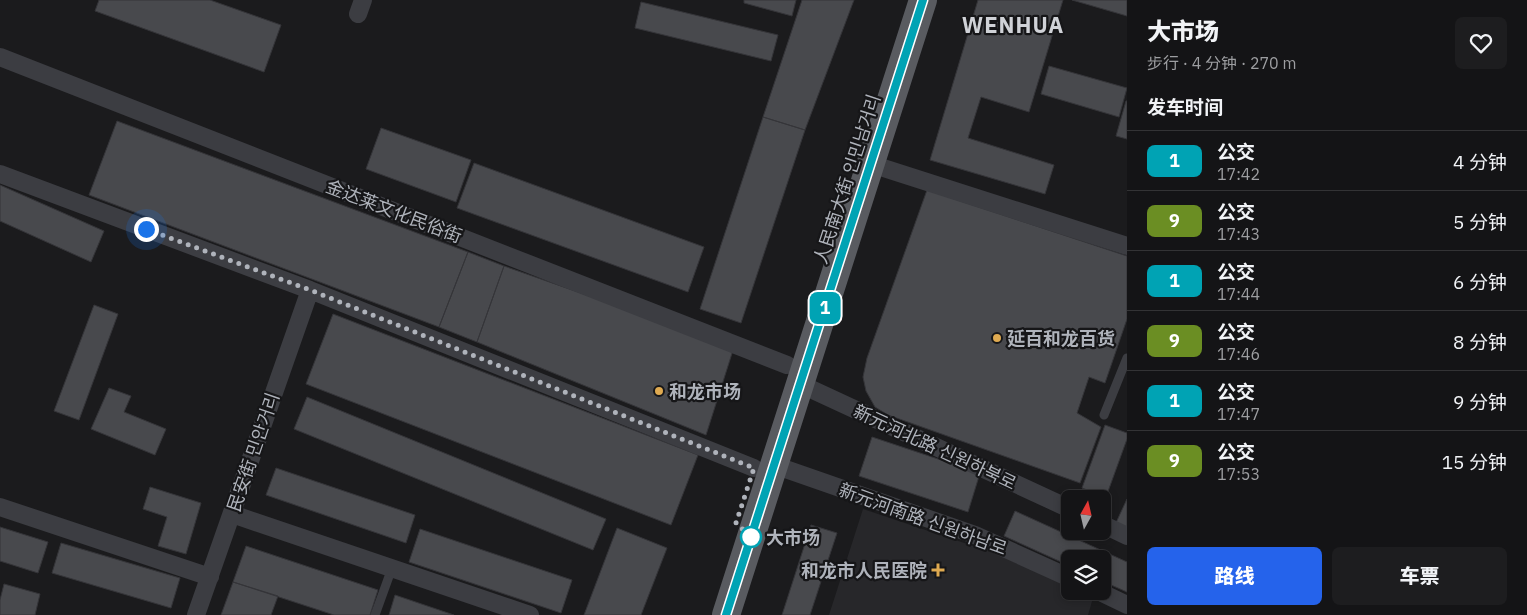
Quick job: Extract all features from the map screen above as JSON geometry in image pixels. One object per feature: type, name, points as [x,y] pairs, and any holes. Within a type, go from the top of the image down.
[{"type":"main road","name":"人民南大街 인민남거리","points":[[794,375],[904,0]]},
{"type":"main road","name":"人民南大街 인민남거리","points":[[707,615],[764,466],[794,375],[871,164],[923,0]]},
{"type":"main road","name":"人民南大街 인민남거리","points":[[726,615],[764,466]]},
{"type":"street","name":"金达莱文化民俗街","points":[[0,57],[794,375]]},
{"type":"street","points":[[871,164],[1127,246]]},
{"type":"street","name":"新元河南路 신원하남로","points":[[0,174],[310,290],[764,466],[975,535],[1061,574]]},
{"type":"street","name":"民安街 민안거리","points":[[196,615],[310,290]]},
{"type":"street","name":"新元河北路 신원하북로","points":[[794,375],[1061,505]]},
{"type":"street","points":[[0,507],[210,576]]},
{"type":"street","points":[[232,514],[530,615]]},
{"type":"street","points":[[1111,528],[1127,536]]},
{"type":"street","points":[[1111,597],[1127,605]]},
{"type":"lane","points":[[1104,415],[1127,358]]},
{"type":"lane","points":[[375,615],[392,568]]},
{"type":"shaded area","name":"和龙市人民医院","points":[[863,509],[994,553],[1061,583],[1061,600],[1092,600],[1088,615],[829,615]]},
{"type":"building","points":[[99,0],[210,0],[281,25],[264,72],[95,11]]},
{"type":"building","points":[[744,0],[796,0],[792,16],[744,3]]},
{"type":"building","points":[[802,0],[854,0],[805,130],[763,117]]},
{"type":"building","points":[[978,0],[1063,0],[1029,112],[981,97],[968,138],[1054,165],[1045,194],[930,160]]},
{"type":"building","points":[[1072,0],[1127,0],[1127,16]]},
{"type":"building","points":[[641,2],[778,35],[771,61],[635,28]]},
{"type":"building","points":[[1049,66],[1127,88],[1119,117],[1041,94]]},
{"type":"building","points":[[1127,101],[1127,139],[1116,136]]},
{"type":"building","points":[[763,117],[805,130],[741,323],[700,309]]},
{"type":"building","points":[[117,121],[468,252],[439,327],[89,195]]},
{"type":"building","points":[[381,128],[471,160],[456,202],[366,169]]},
{"type":"building","points":[[474,163],[704,247],[688,292],[457,208]]},
{"type":"building","points":[[0,185],[104,231],[91,262],[0,221]]},
{"type":"building","name":"延百和龙百货","points":[[927,190],[1127,256],[1127,319],[1105,383],[1089,377],[1077,413],[1101,427],[1080,483],[888,415],[875,407],[866,391],[863,377],[867,358]]},
{"type":"building","points":[[468,252],[504,266],[477,342],[439,327]]},
{"type":"building","name":"和龙市场","points":[[504,266],[734,347],[706,435],[477,342]]},
{"type":"building","points":[[94,305],[118,314],[79,420],[54,411]]},
{"type":"building","points":[[333,314],[698,455],[671,525],[306,384]]},
{"type":"building","points":[[109,388],[131,396],[124,412],[166,429],[155,455],[91,429]]},
{"type":"building","points":[[307,397],[606,519],[593,550],[294,429]]},
{"type":"building","points":[[1105,425],[1127,433],[1127,439],[1109,490],[1087,490],[1082,488]]},
{"type":"building","points":[[872,437],[980,473],[968,512],[859,476]]},
{"type":"building","points":[[276,468],[415,515],[406,543],[266,495]]},
{"type":"building","points":[[150,487],[201,503],[186,554],[158,546],[167,517],[143,509]]},
{"type":"building","points":[[1127,499],[1127,533],[1114,527]]},
{"type":"building","points":[[1015,511],[1061,532],[1061,540],[1079,540],[1101,550],[1061,550],[1061,562],[1004,536]]},
{"type":"building","points":[[811,525],[837,533],[810,615],[782,615]]},
{"type":"building","points":[[0,527],[48,542],[38,573],[0,561]]},
{"type":"building","points":[[617,528],[667,548],[641,615],[584,615]]},
{"type":"building","points":[[420,529],[572,580],[561,613],[409,562]]},
{"type":"building","points":[[61,543],[180,578],[171,608],[52,573]]},
{"type":"building","points":[[246,546],[378,590],[370,615],[334,615],[233,582]]},
{"type":"building","points":[[1111,555],[1127,562],[1127,592],[1111,585]]},
{"type":"building","points":[[233,582],[278,596],[271,615],[221,615]]},
{"type":"building","points":[[4,584],[40,594],[35,615],[0,615],[0,600]]},
{"type":"building","points":[[395,595],[454,615],[389,615]]},
{"type":"bus line","name":"1","points":[[726,615],[923,0]]},
{"type":"place","name":"延百和龙百货","points":[[997,338]]},
{"type":"place","name":"和龙市场","points":[[659,391]]},
{"type":"place","name":"大市场","points":[[751,537]]},
{"type":"place","name":"和龙市人民医院","points":[[938,570]]},
{"type":"district","name":"WENHUA","points":[[1013,24]]},
{"type":"route","points":[[146,229],[310,290],[754,468],[736,523],[751,537]]}]
